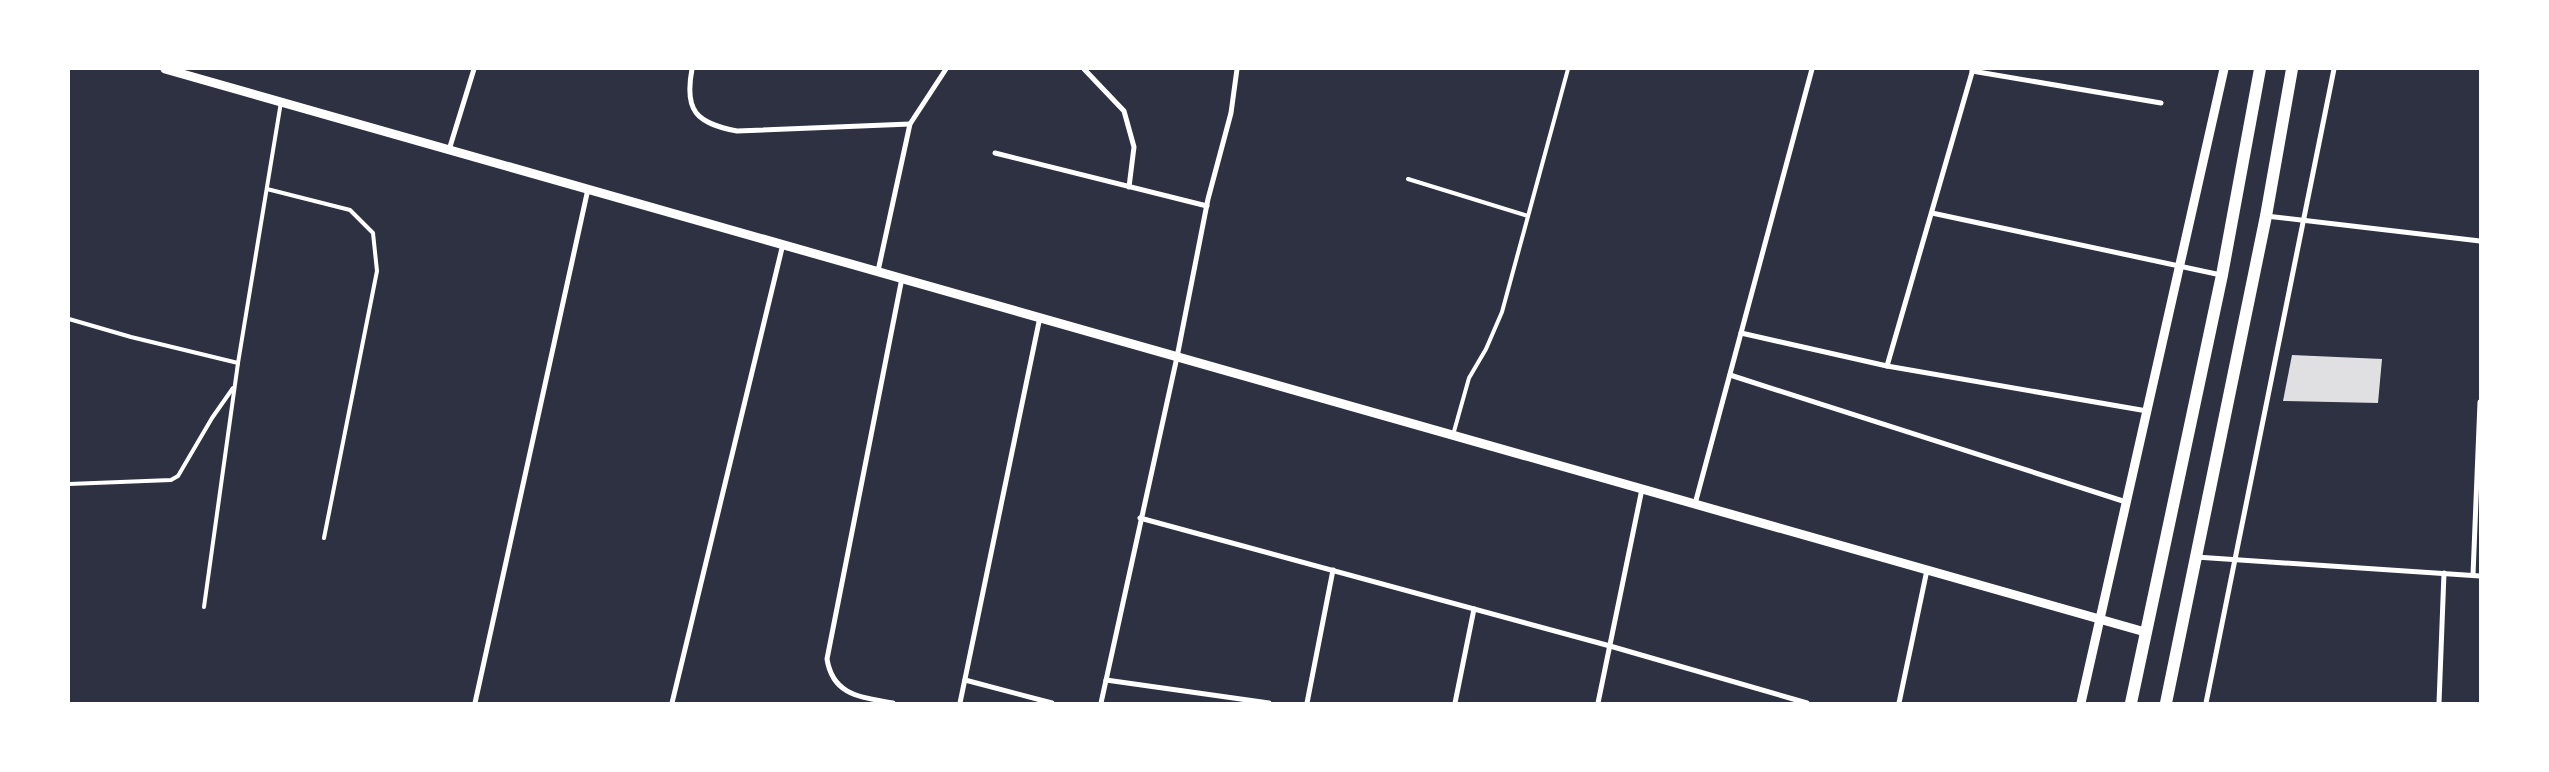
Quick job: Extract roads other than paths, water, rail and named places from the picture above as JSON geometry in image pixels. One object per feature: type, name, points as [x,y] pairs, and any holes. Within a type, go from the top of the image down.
[{"type":"main road","points":[[2131,703],[2222,275],[2260,69]]},
{"type":"main road","points":[[2166,703],[2266,216],[2292,69]]},
{"type":"street","points":[[165,69],[2145,632]]},
{"type":"street","points":[[449,150],[474,69]]},
{"type":"street","points":[[692,69],[689,85],[690,103],[701,119],[714,127],[737,131],[910,124]]},
{"type":"street","points":[[878,271],[910,124],[946,69]]},
{"type":"street","points":[[1084,69],[1124,111],[1134,147],[1129,187]]},
{"type":"street","points":[[1102,703],[1140,518],[1177,356],[1207,206],[1231,113],[1237,69]]},
{"type":"street","points":[[1695,504],[1812,69]]},
{"type":"street","points":[[2081,703],[2224,69]]},
{"type":"street","points":[[2206,703],[2334,69]]},
{"type":"street","points":[[1887,366],[1973,70],[2160,103]]},
{"type":"street","points":[[995,153],[1207,206]]},
{"type":"street","points":[[475,703],[588,189]]},
{"type":"street","points":[[1932,213],[2222,275]]},
{"type":"street","points":[[2266,216],[2480,241]]},
{"type":"street","points":[[672,703],[782,244]]},
{"type":"street","points":[[893,703],[848,692],[837,684],[829,672],[827,659],[902,278]]},
{"type":"street","points":[[960,703],[1040,317]]},
{"type":"street","points":[[1741,333],[1887,366],[2147,411]]},
{"type":"street","points":[[1730,375],[2126,502]]},
{"type":"street","points":[[2473,575],[2480,402]]},
{"type":"street","points":[[1598,703],[1642,489]]},
{"type":"street","points":[[1140,518],[1610,646],[1807,703]]},
{"type":"street","points":[[2195,557],[2480,576]]},
{"type":"street","points":[[1307,703],[1333,570]]},
{"type":"street","points":[[1899,703],[1928,570]]},
{"type":"street","points":[[2439,703],[2444,573]]},
{"type":"street","points":[[1455,703],[1474,609]]},
{"type":"street","points":[[965,680],[1052,703]]},
{"type":"street","points":[[1106,680],[1270,703]]},
{"type":"lane","points":[[1453,435],[1468,378],[1486,349],[1502,312],[1568,69]]},
{"type":"lane","points":[[204,607],[238,363],[281,102]]},
{"type":"lane","points":[[1408,179],[1528,216]]},
{"type":"lane","points":[[267,189],[350,210],[373,233],[377,270],[324,538]]},
{"type":"lane","points":[[69,319],[131,337],[238,363]]},
{"type":"lane","points":[[69,484],[171,480],[178,476],[212,418],[235,386]]}]
